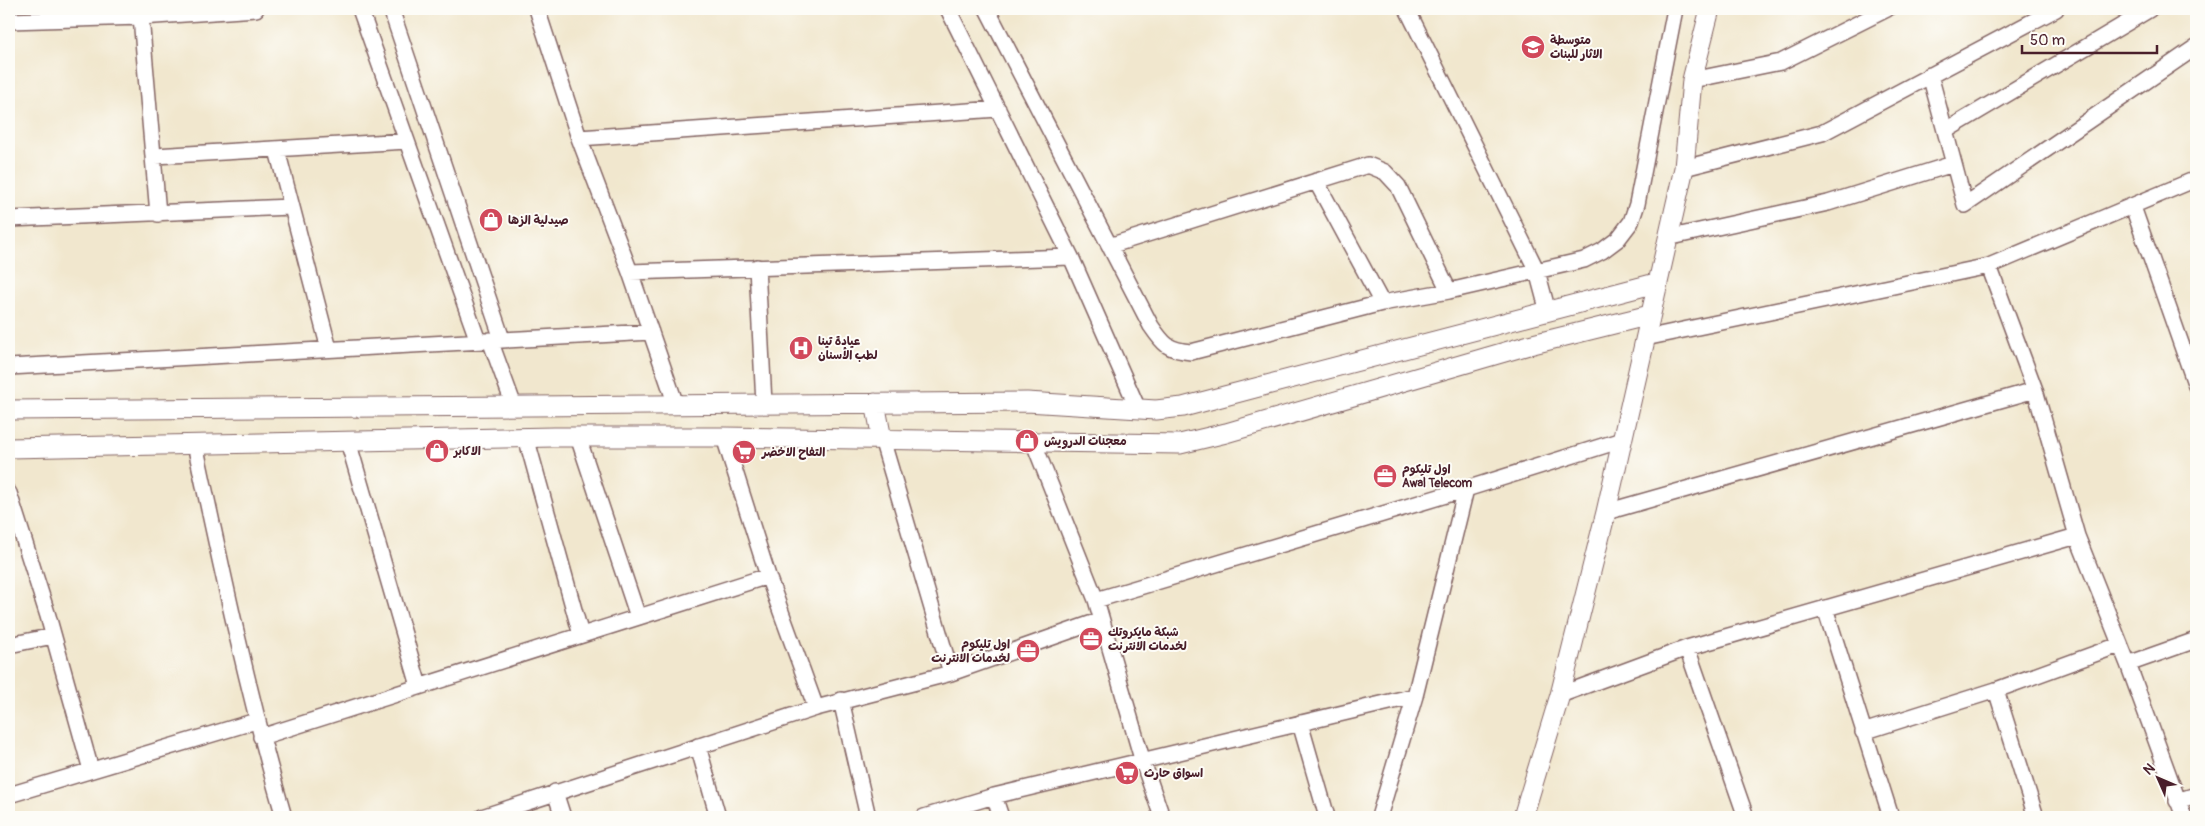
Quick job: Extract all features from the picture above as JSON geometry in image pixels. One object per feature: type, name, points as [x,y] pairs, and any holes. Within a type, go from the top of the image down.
[{"type":"street","points":[[9,20],[141,17],[256,9]]},
{"type":"street","points":[[360,9],[407,141],[490,340],[514,406]]},
{"type":"street","points":[[392,9],[414,76],[490,340]]},
{"type":"street","points":[[537,9],[579,138],[630,272],[676,405]]},
{"type":"street","points":[[948,9],[1071,257],[1138,409]]},
{"type":"street","points":[[987,9],[1151,326],[1163,344],[1175,350],[1191,352],[1382,303],[1449,291],[1584,260],[1602,251],[1618,239],[1631,222],[1637,204],[1675,9]]},
{"type":"street","points":[[1407,9],[1537,271],[1548,312]]},
{"type":"street","points":[[1523,817],[1560,695],[1606,512],[1646,338],[1656,283],[1684,168],[1692,80],[1710,9]]},
{"type":"street","points":[[1692,80],[1781,62],[1887,9]]},
{"type":"street","points":[[1684,168],[1822,134],[2056,9]]},
{"type":"street","points":[[1945,131],[2150,9]]},
{"type":"street","points":[[141,17],[158,214]]},
{"type":"street","points":[[1930,75],[1965,205],[2196,47]]},
{"type":"street","points":[[388,86],[414,76]]},
{"type":"street","points":[[579,138],[998,109]]},
{"type":"street","points":[[154,156],[407,141]]},
{"type":"street","points":[[277,150],[329,349]]},
{"type":"street","points":[[1668,238],[1828,203],[1953,164]]},
{"type":"street","points":[[1109,246],[1368,165],[1385,172],[1398,186],[1449,291]]},
{"type":"street","points":[[1646,338],[1989,266],[2196,179]]},
{"type":"street","points":[[1316,182],[1382,303]]},
{"type":"street","points":[[9,219],[291,207]]},
{"type":"street","points":[[2133,207],[2196,386]]},
{"type":"street","points":[[630,272],[1071,257]]},
{"type":"street","points":[[1989,266],[2035,390],[2077,536],[2119,646],[2128,664],[2184,817]]},
{"type":"street","points":[[757,267],[764,404]]},
{"type":"street","points":[[9,410],[1027,402],[1138,409],[1183,407],[1656,283]]},
{"type":"street","points":[[9,448],[526,437],[882,438],[1180,444],[1226,433],[1529,344],[1650,315]]},
{"type":"street","points":[[9,367],[651,332]]},
{"type":"street","points":[[1606,512],[2035,390]]},
{"type":"street","points":[[875,404],[882,438],[951,673]]},
{"type":"street","points":[[526,437],[582,635]]},
{"type":"street","points":[[578,437],[638,617]]},
{"type":"street","points":[[724,437],[768,576],[816,708]]},
{"type":"street","points":[[1096,600],[1622,440]]},
{"type":"street","points":[[348,441],[419,686]]},
{"type":"street","points":[[1033,441],[1096,600],[1142,759],[1162,817]]},
{"type":"street","points":[[195,444],[256,721],[284,817]]},
{"type":"street","points":[[1379,817],[1416,696],[1466,489]]},
{"type":"street","points":[[9,492],[92,770]]},
{"type":"street","points":[[1560,695],[1687,648],[2077,536]]},
{"type":"street","points":[[261,737],[768,576]]},
{"type":"street","points":[[1825,608],[1891,817]]},
{"type":"street","points":[[482,817],[502,814],[555,792],[841,700],[951,673],[1101,620]]},
{"type":"street","points":[[9,646],[53,636]]},
{"type":"street","points":[[2128,664],[2196,640]]},
{"type":"street","points":[[1863,732],[1996,690],[2119,646]]},
{"type":"street","points":[[1687,648],[1746,817]]},
{"type":"street","points":[[1996,690],[2036,817]]},
{"type":"street","points":[[924,817],[994,796],[1142,759],[1416,696]]},
{"type":"street","points":[[841,700],[868,817]]},
{"type":"street","points":[[9,795],[256,721]]},
{"type":"street","points":[[1300,723],[1327,817]]},
{"type":"street","points":[[698,746],[718,817]]},
{"type":"street","points":[[555,792],[563,817]]},
{"type":"street","points":[[2178,801],[2196,795]]},
{"type":"street","points":[[994,796],[1001,817]]},
{"type":"place","name":"متوسطة الاثار للبنات","points":[[1533,47]]},
{"type":"place","name":"صيدلية الزها","points":[[491,220]]},
{"type":"place","name":"عيادة تينا لطب الأسنان","points":[[801,348]]},
{"type":"place","name":"معجنات الدرويش","points":[[1027,441]]},
{"type":"place","name":"الاكابر","points":[[437,451]]},
{"type":"place","name":"التفاح الاخضر","points":[[744,452]]},
{"type":"place","name":"اول تليكوم Awal Telecom","points":[[1385,476]]},
{"type":"place","name":"شبكة مايكروتك لخدمات الانترنت","points":[[1091,639]]},
{"type":"place","name":"اول تليكوم لخدمات الانترنت","points":[[1028,651]]},
{"type":"place","name":"اسواق حارث","points":[[1127,773]]}]
